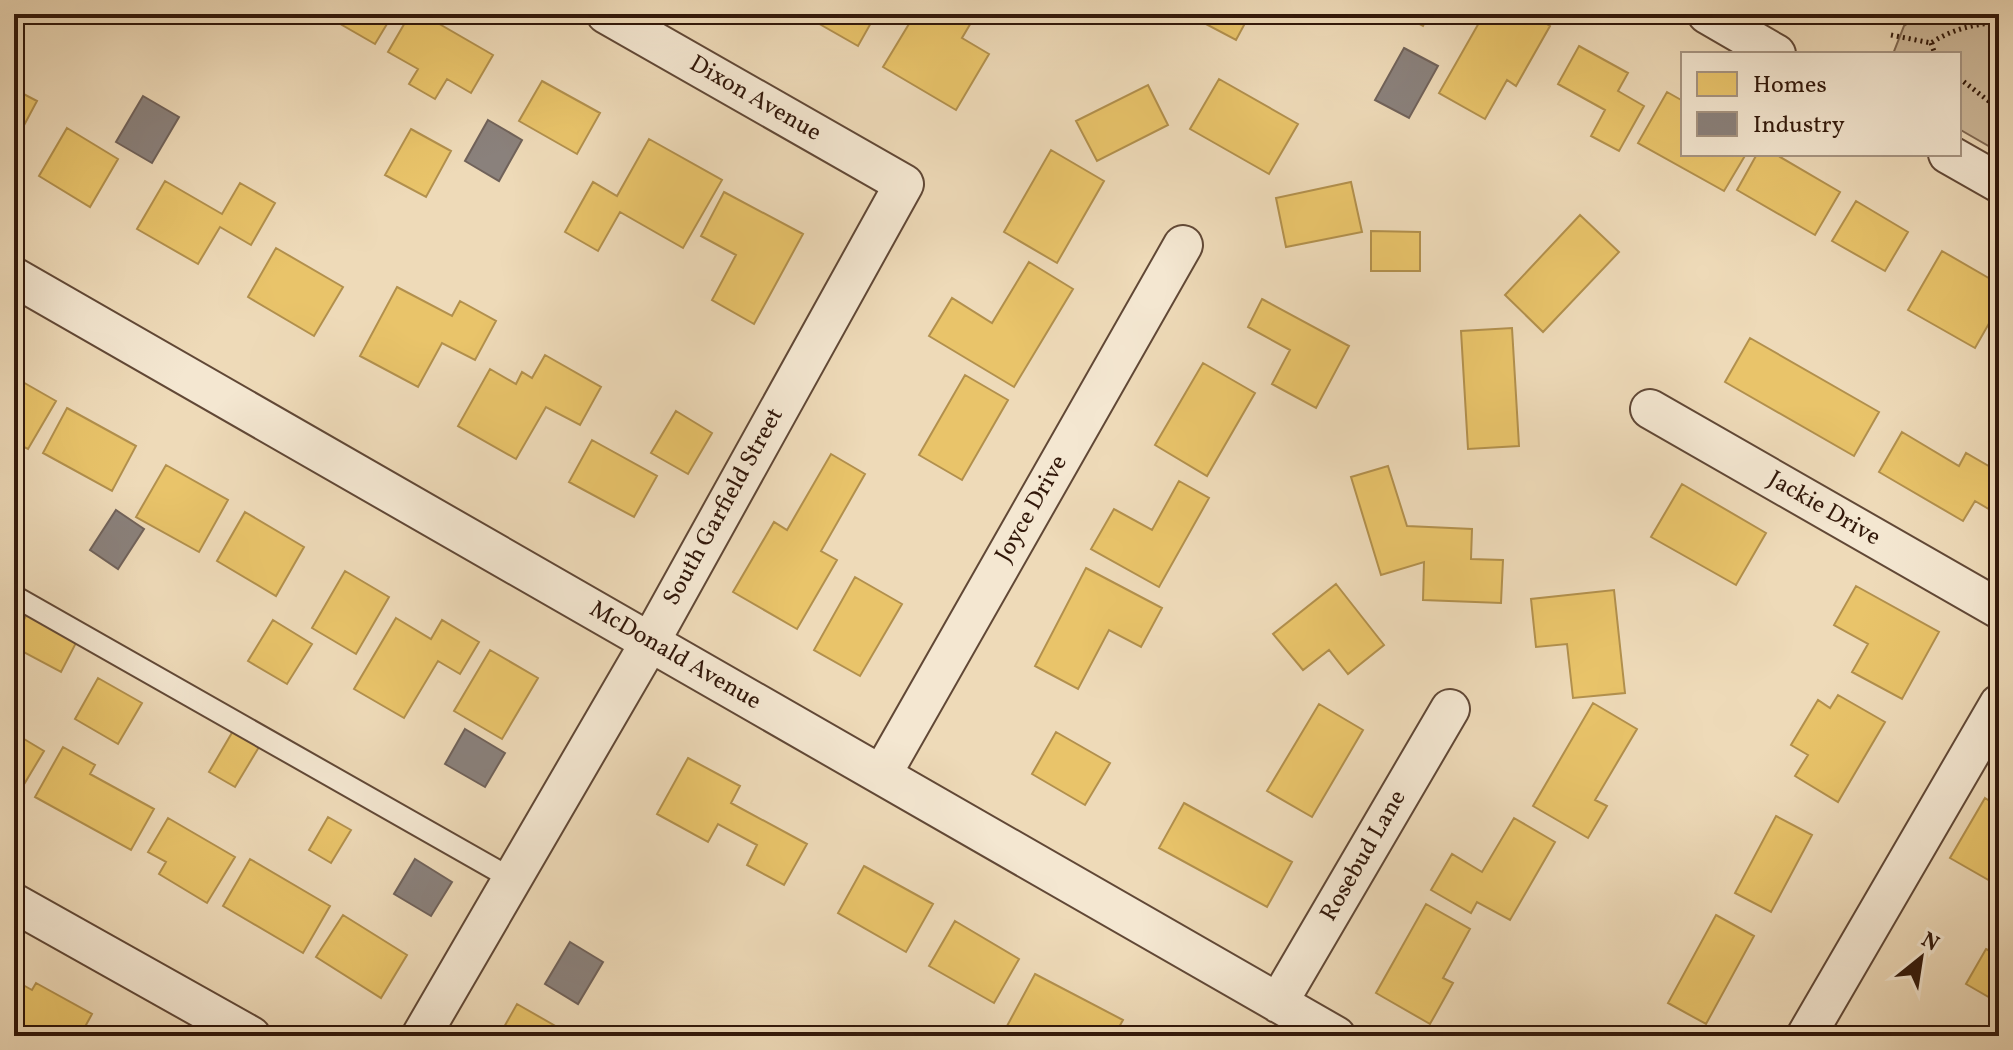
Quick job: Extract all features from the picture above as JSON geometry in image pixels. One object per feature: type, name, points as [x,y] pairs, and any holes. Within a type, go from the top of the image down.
[{"type":"street","name":"Dixon Avenue","points":[[606,14],[904,184]]},
{"type":"street","points":[[1714,15],[1773,52]]},
{"type":"street","points":[[1952,156],[1999,183]]},
{"type":"street","name":"South Garfield Street","points":[[421,1036],[650,642],[904,184]]},
{"type":"street","name":"Joyce Drive","points":[[882,774],[1183,245]]},
{"type":"street","name":"McDonald Avenue","points":[[14,277],[1336,1036]]},
{"type":"street","name":"Jackie Drive","points":[[1650,409],[1999,609]]},
{"type":"street","points":[[1806,1036],[1999,704]]},
{"type":"street","name":"Rosebud Lane","points":[[1278,1003],[1450,709]]},
{"type":"street","points":[[14,903],[251,1036]]},
{"type":"lane","points":[[14,596],[512,879]]},
{"type":"path","points":[[1891,35],[1931,43],[1944,34],[1986,23],[1999,23]]},
{"type":"path","points":[[1931,43],[1934,52]]},
{"type":"path","points":[[1961,80],[1999,109]]},
{"type":"shaded area","points":[[1921,14],[1999,14],[1999,152],[1961,130],[1961,52],[1894,52],[1904,26]]},
{"type":"building: Homes","points":[[14,14],[28,14],[15,36],[14,36]]},
{"type":"building: Homes","points":[[323,14],[393,14],[375,44]]},
{"type":"building: Homes","points":[[410,14],[422,14],[493,55],[471,93],[447,79],[435,99],[409,84],[418,69],[388,52]]},
{"type":"building: Homes","points":[[802,14],[876,14],[858,46]]},
{"type":"building: Homes","points":[[915,14],[975,16],[962,38],[989,54],[956,110],[883,67]]},
{"type":"building: Homes","points":[[1187,14],[1250,14],[1236,40]]},
{"type":"building: Homes","points":[[1401,14],[1429,14],[1423,26]]},
{"type":"building: Homes","points":[[1484,14],[1530,14],[1550,26],[1516,86],[1507,80],[1485,119],[1439,93]]},
{"type":"building: Homes","points":[[1579,46],[1628,73],[1618,91],[1644,106],[1619,151],[1591,136],[1605,110],[1558,84]]},
{"type":"building: Homes","points":[[1219,79],[1298,124],[1269,174],[1190,129]]},
{"type":"building: Homes","points":[[542,81],[600,113],[577,154],[519,121]]},
{"type":"building: Homes","points":[[1148,85],[1168,125],[1097,161],[1076,121]]},
{"type":"building: Homes","points":[[14,89],[37,101],[14,144]]},
{"type":"building: Homes","points":[[1667,92],[1681,100],[1681,156],[1745,156],[1724,191],[1638,143]]},
{"type":"building: Homes","points":[[67,128],[118,159],[90,207],[39,176]]},
{"type":"building: Homes","points":[[411,129],[451,151],[426,197],[385,175]]},
{"type":"building: Homes","points":[[649,139],[722,180],[683,248],[620,212],[598,251],[565,232],[593,182],[617,196]]},
{"type":"building: Homes","points":[[1051,150],[1104,181],[1057,263],[1004,232]]},
{"type":"building: Homes","points":[[1756,156],[1778,156],[1840,192],[1815,235],[1737,190]]},
{"type":"building: Homes","points":[[165,181],[222,214],[240,183],[275,203],[251,245],[220,227],[198,264],[137,229]]},
{"type":"building: Homes","points":[[1351,182],[1362,232],[1286,247],[1276,198]]},
{"type":"building: Homes","points":[[724,192],[803,234],[754,324],[712,300],[736,255],[701,236]]},
{"type":"building: Homes","points":[[1856,201],[1908,232],[1885,271],[1832,241]]},
{"type":"building: Homes","points":[[1580,215],[1619,252],[1543,332],[1505,295]]},
{"type":"building: Homes","points":[[1371,231],[1420,232],[1420,271],[1371,271]]},
{"type":"building: Homes","points":[[276,248],[343,287],[314,336],[248,297]]},
{"type":"building: Homes","points":[[1942,251],[1999,284],[1999,306],[1975,348],[1908,310]]},
{"type":"building: Homes","points":[[1029,262],[1073,289],[1014,387],[929,336],[952,298],[992,323]]},
{"type":"building: Homes","points":[[397,287],[452,316],[460,301],[496,321],[475,360],[442,343],[418,387],[360,356]]},
{"type":"building: Homes","points":[[1262,299],[1349,346],[1316,408],[1272,384],[1290,350],[1248,327]]},
{"type":"building: Homes","points":[[1512,328],[1519,446],[1468,449],[1461,331]]},
{"type":"building: Homes","points":[[1750,338],[1879,412],[1854,456],[1725,382]]},
{"type":"building: Homes","points":[[545,355],[601,387],[580,425],[546,407],[516,459],[458,426],[490,369],[516,384],[522,372],[532,378]]},
{"type":"building: Homes","points":[[1203,363],[1255,393],[1207,476],[1155,445]]},
{"type":"building: Homes","points":[[965,375],[1008,400],[962,480],[919,455]]},
{"type":"building: Homes","points":[[14,377],[56,401],[28,449],[20,445],[14,456]]},
{"type":"building: Homes","points":[[67,408],[136,446],[112,491],[43,453]]},
{"type":"building: Homes","points":[[676,411],[712,433],[688,474],[651,453]]},
{"type":"building: Homes","points":[[1902,432],[1959,466],[1966,453],[1999,472],[1999,515],[1975,501],[1963,521],[1879,472]]},
{"type":"building: Homes","points":[[592,440],[657,476],[634,517],[569,482]]},
{"type":"building: Homes","points":[[831,454],[865,474],[821,551],[837,560],[797,629],[733,592],[774,522],[787,530]]},
{"type":"building: Homes","points":[[166,465],[228,500],[199,552],[136,517]]},
{"type":"building: Homes","points":[[1388,466],[1407,526],[1472,529],[1471,559],[1503,560],[1501,603],[1423,600],[1424,562],[1381,575],[1351,477]]},
{"type":"building: Homes","points":[[1179,481],[1209,498],[1159,587],[1091,549],[1114,509],[1152,530]]},
{"type":"building: Homes","points":[[1682,484],[1766,533],[1736,585],[1651,537]]},
{"type":"building: Homes","points":[[245,512],[304,547],[276,596],[217,561]]},
{"type":"building: Homes","points":[[1086,568],[1162,608],[1141,647],[1109,630],[1078,689],[1035,666]]},
{"type":"building: Homes","points":[[345,571],[389,597],[356,654],[312,628]]},
{"type":"building: Homes","points":[[855,577],[902,604],[860,676],[814,650]]},
{"type":"building: Homes","points":[[1336,584],[1384,645],[1348,674],[1329,650],[1303,670],[1273,634]]},
{"type":"building: Homes","points":[[1856,586],[1939,632],[1902,699],[1852,672],[1868,644],[1834,625]]},
{"type":"building: Homes","points":[[1614,590],[1625,693],[1573,698],[1567,644],[1536,647],[1531,599]]},
{"type":"building: Homes","points":[[27,614],[77,641],[61,672],[14,647],[14,638]]},
{"type":"building: Homes","points":[[396,618],[431,639],[442,620],[479,642],[460,674],[438,661],[404,718],[354,689]]},
{"type":"building: Homes","points":[[273,620],[312,644],[287,684],[248,661]]},
{"type":"building: Homes","points":[[490,650],[538,678],[502,739],[454,711]]},
{"type":"building: Homes","points":[[98,678],[142,703],[118,744],[75,719]]},
{"type":"building: Homes","points":[[1838,695],[1885,722],[1838,802],[1795,776],[1808,755],[1791,745],[1818,700],[1830,708]]},
{"type":"building: Homes","points":[[1593,703],[1637,729],[1595,800],[1607,806],[1588,838],[1533,806]]},
{"type":"building: Homes","points":[[1319,704],[1363,730],[1312,817],[1267,791]]},
{"type":"building: Homes","points":[[233,731],[259,747],[235,787],[209,772]]},
{"type":"building: Homes","points":[[1056,732],[1110,763],[1085,805],[1032,774]]},
{"type":"building: Homes","points":[[14,733],[44,751],[20,791],[14,787]]},
{"type":"building: Homes","points":[[63,747],[95,765],[90,774],[154,809],[131,850],[35,797]]},
{"type":"building: Homes","points":[[688,758],[740,786],[731,803],[807,844],[784,885],[747,865],[757,845],[718,824],[708,842],[657,814]]},
{"type":"building: Homes","points":[[1985,798],[1999,807],[1999,886],[1950,858]]},
{"type":"building: Homes","points":[[1184,803],[1292,862],[1267,907],[1159,848]]},
{"type":"building: Homes","points":[[1776,816],[1812,835],[1771,912],[1735,893]]},
{"type":"building: Homes","points":[[328,817],[351,830],[331,863],[309,850]]},
{"type":"building: Homes","points":[[168,818],[235,857],[207,903],[159,874],[166,862],[148,852]]},
{"type":"building: Homes","points":[[1514,818],[1555,842],[1510,920],[1477,902],[1471,913],[1431,890],[1452,854],[1482,872]]},
{"type":"building: Homes","points":[[250,859],[330,906],[303,953],[223,906]]},
{"type":"building: Homes","points":[[864,866],[933,904],[906,952],[838,913]]},
{"type":"building: Homes","points":[[1426,904],[1470,929],[1443,978],[1453,983],[1430,1024],[1376,993]]},
{"type":"building: Homes","points":[[343,915],[407,955],[381,998],[316,957]]},
{"type":"building: Homes","points":[[1716,915],[1754,936],[1706,1024],[1668,1003]]},
{"type":"building: Homes","points":[[955,921],[1019,959],[994,1003],[929,966]]},
{"type":"building: Homes","points":[[1986,949],[1999,956],[1999,1003],[1966,984]]},
{"type":"building: Homes","points":[[1035,974],[1123,1020],[1114,1036],[1027,1036],[1007,1026]]},
{"type":"building: Homes","points":[[14,980],[32,990],[36,983],[92,1014],[80,1036],[14,1036]]},
{"type":"building: Homes","points":[[517,1004],[559,1028],[554,1036],[499,1036]]},
{"type":"building: Industry","points":[[1404,48],[1438,66],[1409,118],[1375,100]]},
{"type":"building: Industry","points":[[143,96],[179,117],[152,163],[116,142]]},
{"type":"building: Industry","points":[[488,120],[522,140],[499,181],[465,161]]},
{"type":"building: Industry","points":[[116,510],[144,529],[118,569],[90,550]]},
{"type":"building: Industry","points":[[465,729],[505,753],[485,787],[445,764]]},
{"type":"building: Industry","points":[[415,859],[452,882],[431,916],[394,894]]},
{"type":"building: Industry","points":[[570,942],[603,962],[578,1004],[545,984]]}]
